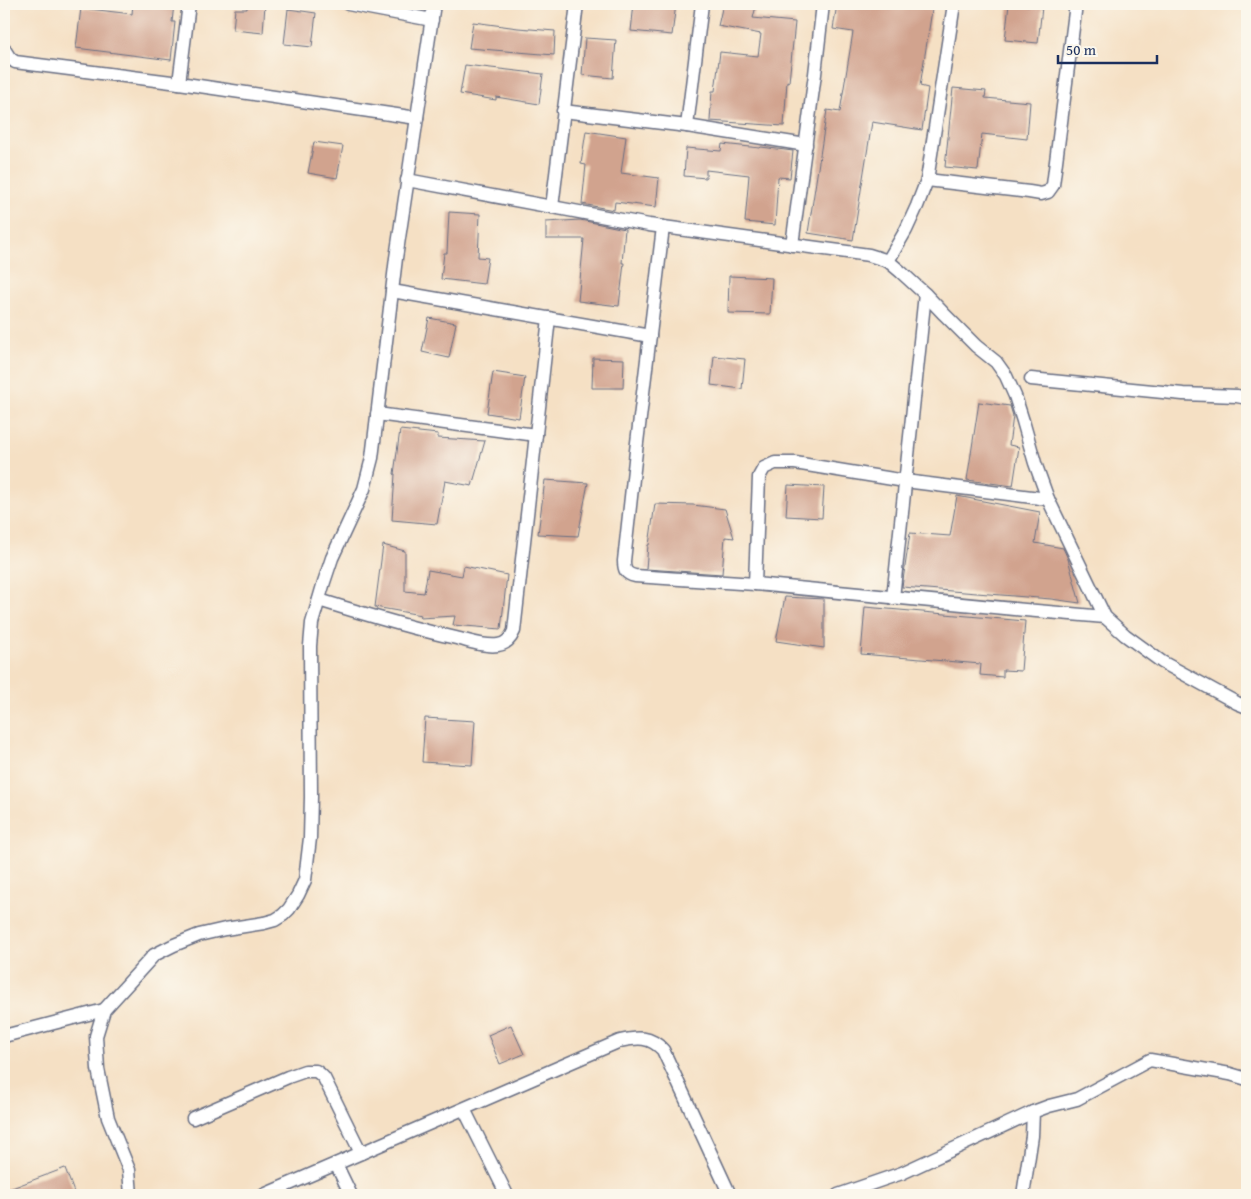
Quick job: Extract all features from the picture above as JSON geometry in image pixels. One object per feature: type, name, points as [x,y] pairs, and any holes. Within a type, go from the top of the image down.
[{"type":"street","points":[[179,83],[189,4]]},
{"type":"street","points":[[348,4],[432,20]]},
{"type":"street","points":[[131,1195],[129,1170],[108,1118],[98,1069],[96,1036],[104,1010],[154,955],[199,935],[225,929],[264,924],[275,920],[289,908],[305,880],[310,838],[310,646],[312,624],[332,558],[364,489],[372,458],[392,291],[434,4]]},
{"type":"street","points":[[552,207],[577,4]]},
{"type":"street","points":[[687,126],[702,4]]},
{"type":"street","points":[[792,245],[823,4]]},
{"type":"street","points":[[888,261],[906,230],[927,180],[954,4]]},
{"type":"street","points":[[927,180],[1041,194],[1048,192],[1053,185],[1076,4]]},
{"type":"street","points":[[4,49],[15,62],[179,83],[417,118]]},
{"type":"street","points":[[563,111],[687,126],[806,145]]},
{"type":"street","points":[[408,180],[662,227],[869,255],[888,261],[925,294],[976,346],[996,362],[1006,376],[1021,412],[1035,463],[1048,499],[1105,617],[1125,635],[1162,662],[1247,707]]},
{"type":"street","points":[[662,227],[625,552],[624,568],[626,571],[635,576],[755,584],[1105,617]]},
{"type":"street","points":[[392,291],[650,336]]},
{"type":"street","points":[[893,598],[925,294]]},
{"type":"street","points":[[319,600],[432,633],[489,646],[499,645],[511,637],[514,631],[549,318]]},
{"type":"street","points":[[1031,379],[1183,394],[1247,398]]},
{"type":"street","points":[[377,414],[536,435]]},
{"type":"street","points":[[755,584],[759,477],[764,468],[774,463],[795,463],[905,481],[1048,499]]},
{"type":"street","points":[[4,1036],[104,1010]]},
{"type":"street","points":[[264,1195],[620,1042],[632,1038],[643,1038],[657,1044],[663,1050],[730,1195]]},
{"type":"street","points":[[838,1195],[902,1173],[1033,1112],[1077,1099],[1150,1060],[1230,1074],[1247,1079]]},
{"type":"street","points":[[193,1118],[288,1077],[305,1071],[316,1071],[324,1078],[361,1153]]},
{"type":"street","points":[[464,1109],[507,1195]]},
{"type":"street","points":[[1023,1195],[1032,1136],[1033,1112]]},
{"type":"street","points":[[336,1164],[351,1195]]},
{"type":"building","points":[[133,4],[174,4],[172,22],[175,22],[171,60],[76,48],[81,8],[132,14]]},
{"type":"building","points":[[247,4],[265,4],[263,33],[233,30],[235,9],[247,9]]},
{"type":"building","points":[[634,4],[676,4],[672,35],[631,31]]},
{"type":"building","points":[[723,4],[756,6],[753,18],[795,22],[789,82],[787,81],[784,126],[710,121],[712,91],[715,91],[720,52],[758,56],[761,34],[718,26]]},
{"type":"building","points":[[837,4],[933,4],[920,86],[928,88],[922,130],[872,122],[853,240],[808,233],[827,110],[840,112],[853,32],[833,29]]},
{"type":"building","points":[[1009,4],[1042,7],[1038,43],[1005,40]]},
{"type":"building","points":[[288,9],[316,13],[312,47],[284,44]]},
{"type":"building","points":[[473,22],[555,31],[554,55],[469,48]]},
{"type":"building","points":[[585,38],[616,40],[613,78],[582,75]]},
{"type":"building","points":[[465,65],[543,74],[539,104],[496,97],[496,100],[460,94]]},
{"type":"building","points":[[953,88],[986,91],[985,98],[1030,102],[1027,139],[982,134],[978,170],[945,167]]},
{"type":"building","points":[[586,131],[626,137],[621,173],[659,178],[656,207],[615,202],[614,210],[582,204],[586,165],[581,164]]},
{"type":"building","points":[[314,142],[343,146],[337,178],[308,173]]},
{"type":"building","points":[[722,144],[793,151],[790,178],[778,177],[775,225],[745,222],[749,175],[706,170],[706,178],[684,176],[686,148],[721,151]]},
{"type":"building","points":[[449,212],[480,214],[478,257],[488,258],[484,284],[441,279],[444,253],[447,253]]},
{"type":"building","points":[[580,220],[625,229],[622,263],[624,263],[619,306],[578,301],[584,239],[546,239],[546,222]]},
{"type":"building","points":[[729,276],[772,278],[770,314],[728,313]]},
{"type":"building","points":[[429,318],[456,323],[449,358],[422,352]]},
{"type":"building","points":[[714,356],[745,359],[742,389],[711,385]]},
{"type":"building","points":[[593,358],[624,359],[623,388],[592,388]]},
{"type":"building","points":[[493,372],[525,377],[519,418],[487,413]]},
{"type":"building","points":[[979,402],[1010,406],[1013,416],[1009,445],[1019,447],[1013,486],[967,480]]},
{"type":"building","points":[[400,430],[438,434],[438,438],[485,441],[472,486],[445,481],[437,524],[392,520],[394,474]]},
{"type":"building","points":[[545,480],[588,483],[578,536],[538,534]]},
{"type":"building","points":[[788,485],[824,487],[822,518],[786,516]]},
{"type":"building","points":[[957,496],[1040,512],[1035,543],[1063,548],[1068,559],[1080,603],[902,587],[910,533],[950,536]]},
{"type":"building","points":[[655,504],[693,505],[725,509],[734,538],[725,537],[722,574],[646,569]]},
{"type":"building","points":[[383,545],[405,551],[405,591],[424,593],[428,570],[462,576],[464,566],[507,575],[501,629],[453,625],[455,616],[420,618],[421,615],[375,607]]},
{"type":"building","points":[[785,597],[824,599],[824,648],[776,641]]},
{"type":"building","points":[[865,607],[1025,621],[1021,671],[1003,670],[1003,677],[980,675],[981,664],[861,654]]},
{"type":"building","points":[[425,718],[475,721],[472,765],[422,762]]},
{"type":"building","points":[[511,1025],[524,1054],[500,1064],[488,1035]]},
{"type":"building","points":[[65,1168],[75,1195],[4,1195],[4,1191]]}]
